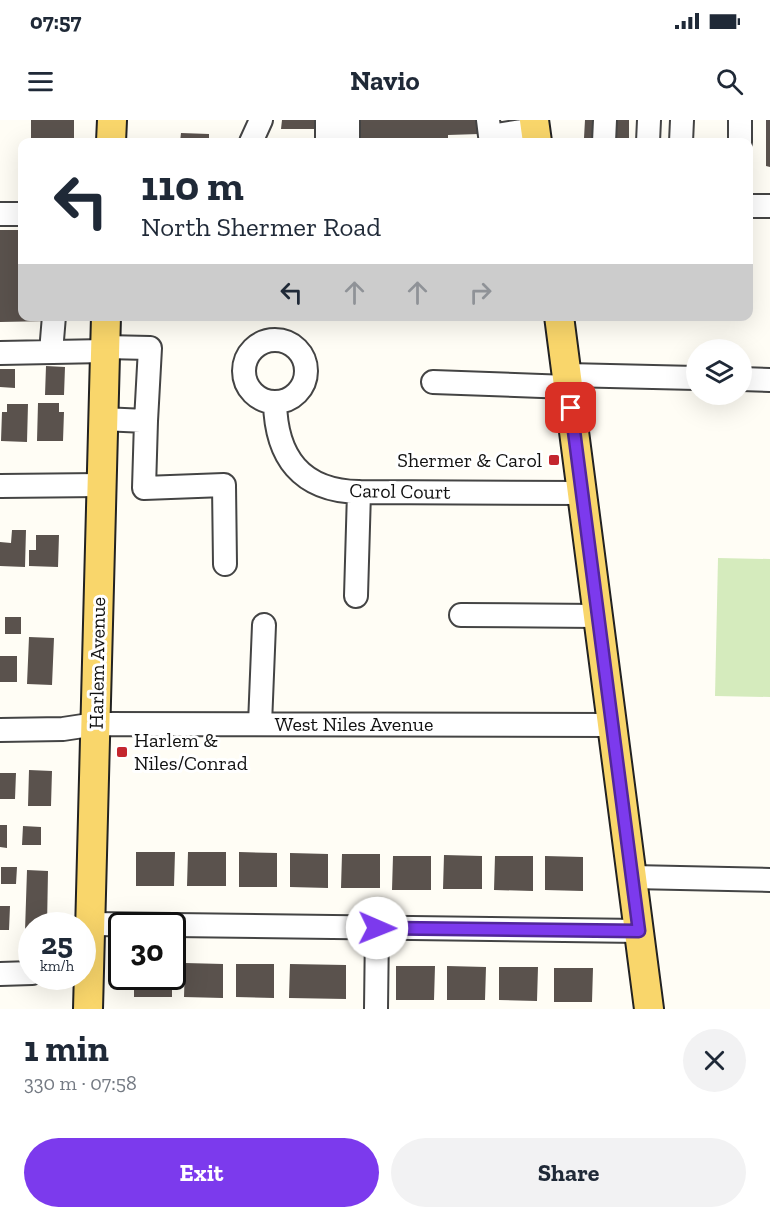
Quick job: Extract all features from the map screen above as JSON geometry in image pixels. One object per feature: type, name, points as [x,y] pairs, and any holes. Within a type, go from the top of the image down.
[{"type":"main road","points":[[111,138],[112,120]]},
{"type":"main road","name":"Harlem Avenue","points":[[91,912],[100,485],[106,321]]},
{"type":"main road","points":[[560,321],[649,1009]]},
{"type":"main road","name":"Harlem Avenue","points":[[87,990],[88,1009]]},
{"type":"street","points":[[253,138],[261,120]]},
{"type":"street","points":[[488,120],[490,136],[535,130]]},
{"type":"street","points":[[604,138],[605,120]]},
{"type":"street","points":[[648,138],[649,120]]},
{"type":"street","points":[[681,138],[682,120]]},
{"type":"street","points":[[740,120],[740,138]]},
{"type":"street","points":[[753,206],[770,206]]},
{"type":"street","points":[[0,214],[18,214]]},
{"type":"street","points":[[51,352],[54,321]]},
{"type":"street","points":[[0,353],[150,348],[144,488],[224,485],[225,564]]},
{"type":"street","points":[[433,382],[686,378]]},
{"type":"street","points":[[752,379],[770,380]]},
{"type":"street","name":"Carol Court","points":[[274,402],[275,425],[283,449],[304,475],[332,490],[582,493]]},
{"type":"street","points":[[102,419],[146,421]]},
{"type":"street","points":[[0,486],[100,485]]},
{"type":"street","points":[[356,596],[359,492]]},
{"type":"street","points":[[461,615],[598,616]]},
{"type":"street","points":[[260,724],[264,625]]},
{"type":"street","name":"West Niles Avenue","points":[[0,730],[63,729],[96,724],[612,724]]},
{"type":"street","points":[[632,877],[770,880]]},
{"type":"street","points":[[96,924],[639,931]]},
{"type":"street","points":[[376,1009],[377,928]]},
{"type":"street","points":[[0,974],[18,973]]},
{"type":"green space","points":[[718,558],[770,559],[770,697],[715,696]]},
{"type":"building","points":[[31,120],[74,120],[74,138],[31,138]]},
{"type":"building","points":[[282,120],[317,120],[317,129],[281,129]]},
{"type":"building","points":[[355,120],[477,120],[479,134],[448,135],[448,138],[355,138]]},
{"type":"building","points":[[585,120],[629,120],[629,138],[584,138]]},
{"type":"building","points":[[766,120],[770,120],[770,167],[766,166]]},
{"type":"building","points":[[181,133],[209,134],[209,138],[180,138]]},
{"type":"building","points":[[0,230],[18,230],[18,321],[50,321],[0,322]]},
{"type":"building","points":[[46,366],[65,367],[64,395],[45,395]]},
{"type":"building","points":[[0,369],[15,369],[15,388],[0,387]]},
{"type":"building","points":[[38,403],[59,403],[59,412],[64,412],[63,441],[37,441]]},
{"type":"building","points":[[7,404],[28,404],[27,442],[1,441],[2,412],[7,412]]},
{"type":"building","points":[[12,530],[26,530],[25,567],[0,566],[0,542],[11,543]]},
{"type":"building","points":[[36,535],[59,535],[58,567],[29,566],[29,550],[36,550]]},
{"type":"building","points":[[5,617],[21,617],[21,634],[5,634]]},
{"type":"building","points":[[29,637],[54,638],[52,685],[27,684]]},
{"type":"building","points":[[0,656],[17,656],[17,682],[0,682]]},
{"type":"building","points":[[29,770],[52,771],[51,806],[28,806]]},
{"type":"building","points":[[0,773],[16,773],[15,799],[0,799]]},
{"type":"building","points":[[0,825],[7,825],[7,848],[0,847]]},
{"type":"building","points":[[23,826],[41,827],[41,845],[22,845]]},
{"type":"building","points":[[136,852],[175,852],[174,886],[136,886]]},
{"type":"building","points":[[188,852],[226,852],[226,886],[187,886]]},
{"type":"building","points":[[239,852],[277,853],[277,887],[239,887]]},
{"type":"building","points":[[290,853],[328,854],[328,888],[290,887]]},
{"type":"building","points":[[342,854],[380,854],[380,888],[341,888]]},
{"type":"building","points":[[444,855],[482,856],[482,889],[443,889]]},
{"type":"building","points":[[393,856],[431,856],[431,890],[392,890]]},
{"type":"building","points":[[495,856],[533,856],[533,891],[494,890]]},
{"type":"building","points":[[545,856],[583,857],[583,891],[545,890]]},
{"type":"building","points":[[1,867],[17,867],[16,884],[1,884]]},
{"type":"building","points":[[27,870],[48,871],[47,912],[26,912]]},
{"type":"building","points":[[0,906],[10,906],[9,930],[0,930]]},
{"type":"building","points":[[186,963],[223,964],[223,998],[184,997]]},
{"type":"building","points":[[236,964],[274,964],[274,998],[236,997]]},
{"type":"building","points":[[290,964],[346,965],[346,999],[289,998]]},
{"type":"building","points":[[396,966],[435,966],[434,1000],[396,1000]]},
{"type":"building","points":[[447,966],[486,967],[485,1000],[447,1000]]},
{"type":"building","points":[[499,967],[538,967],[537,1001],[499,1000]]},
{"type":"building","points":[[554,968],[593,968],[592,1002],[554,1002]]},
{"type":"building","points":[[134,990],[172,990],[172,997],[134,997]]},
{"type":"place","name":"Shermer & Carol","points":[[554,460]]},
{"type":"place","name":"Harlem & Niles/Conrad","points":[[122,752]]},
{"type":"route","points":[[377,928],[639,931],[571,408]]}]
